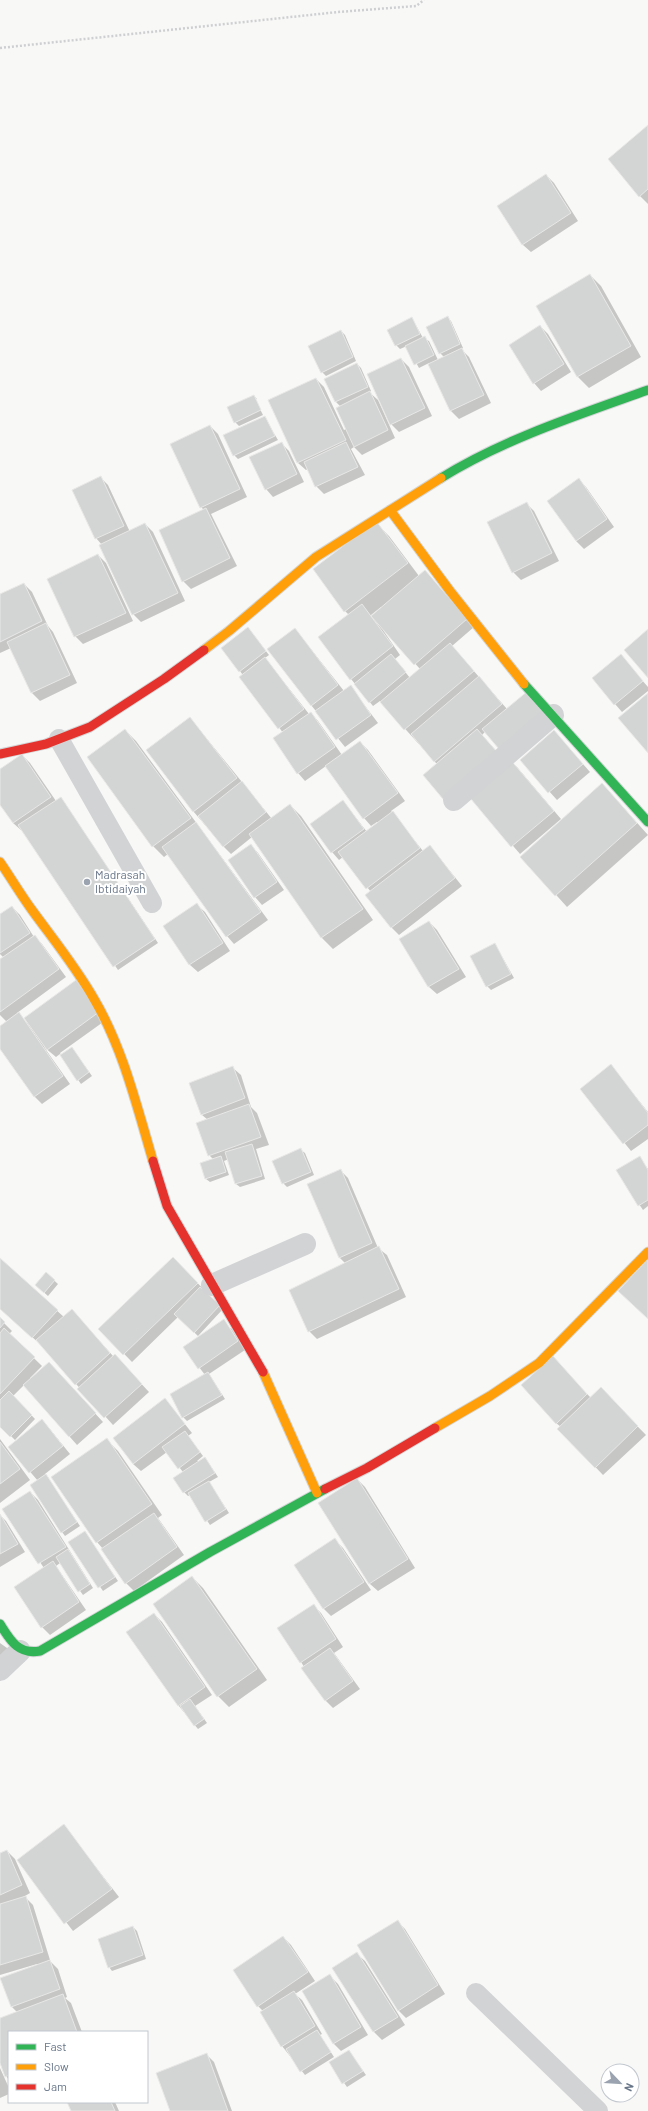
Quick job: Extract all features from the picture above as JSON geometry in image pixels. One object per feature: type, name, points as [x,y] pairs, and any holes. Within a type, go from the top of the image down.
[{"type":"street","points":[[0,754],[46,744],[90,727],[164,679],[229,631],[316,557],[470,460],[578,415],[648,390]]},
{"type":"street","points":[[390,510],[436,574],[553,715],[648,822]]},
{"type":"street","points":[[454,800],[553,715]]},
{"type":"street","points":[[0,862],[31,909],[71,962],[95,1000],[111,1033],[127,1075],[167,1206],[262,1369],[317,1493]]},
{"type":"street","points":[[212,1285],[305,1244]]},
{"type":"street","points":[[0,1624],[20,1652],[28,1653],[40,1651],[317,1493],[367,1468],[463,1412],[539,1363],[648,1252]]},
{"type":"street","points":[[0,1670],[20,1652]]},
{"type":"lane","points":[[59,739],[152,903]]},
{"type":"lane","points":[[476,1993],[598,2111]]},
{"type":"path","points":[[0,48],[338,12],[416,6],[424,0]]},
{"type":"building","points":[[648,125],[648,189],[639,197],[608,159]]},
{"type":"building","points":[[546,174],[571,213],[522,245],[497,206]]},
{"type":"building","points":[[590,274],[631,346],[577,377],[536,306]]},
{"type":"building","points":[[448,316],[460,344],[439,354],[426,327]]},
{"type":"building","points":[[412,317],[420,334],[395,346],[387,330]]},
{"type":"building","points":[[540,325],[564,364],[533,384],[509,345]]},
{"type":"building","points":[[341,330],[353,357],[321,373],[308,346]]},
{"type":"building","points":[[425,336],[434,355],[414,365],[405,346]]},
{"type":"building","points":[[462,348],[484,395],[450,411],[428,364]]},
{"type":"building","points":[[401,358],[425,408],[390,425],[367,374]]},
{"type":"building","points":[[357,363],[368,387],[335,402],[324,379]]},
{"type":"building","points":[[316,378],[346,440],[297,463],[268,400]]},
{"type":"building","points":[[370,391],[388,430],[354,447],[336,408]]},
{"type":"building","points":[[254,395],[261,410],[234,423],[227,407]]},
{"type":"building","points":[[265,416],[275,436],[233,456],[223,435]]},
{"type":"building","points":[[210,425],[240,489],[200,508],[170,444]]},
{"type":"building","points":[[282,442],[297,474],[265,490],[249,457]]},
{"type":"building","points":[[346,442],[358,467],[315,487],[304,462]]},
{"type":"building","points":[[101,476],[124,526],[95,539],[72,490]]},
{"type":"building","points":[[579,478],[607,519],[576,541],[547,501]]},
{"type":"building","points":[[527,502],[552,553],[512,573],[487,522]]},
{"type":"building","points":[[206,508],[230,558],[182,582],[159,530]]},
{"type":"building","points":[[376,521],[408,563],[344,612],[313,569]]},
{"type":"building","points":[[145,523],[178,593],[132,615],[99,545]]},
{"type":"building","points":[[98,554],[126,613],[74,637],[47,579]]},
{"type":"building","points":[[425,570],[467,619],[414,665],[371,616]]},
{"type":"building","points":[[24,583],[42,621],[0,642],[0,594]]},
{"type":"building","points":[[362,604],[393,646],[350,680],[318,637]]},
{"type":"building","points":[[46,623],[70,675],[31,693],[7,642]]},
{"type":"building","points":[[248,627],[266,651],[239,672],[221,648]]},
{"type":"building","points":[[295,628],[338,685],[311,706],[267,649]]},
{"type":"building","points":[[648,629],[648,678],[624,650]]},
{"type":"building","points":[[450,643],[474,671],[404,730],[380,702]]},
{"type":"building","points":[[391,654],[406,672],[369,703],[354,684]]},
{"type":"building","points":[[621,654],[643,681],[614,705],[592,678]]},
{"type":"building","points":[[265,657],[304,709],[278,729],[239,677]]},
{"type":"building","points":[[479,676],[502,704],[434,762],[411,734]]},
{"type":"building","points":[[351,685],[371,715],[336,740],[315,711]]},
{"type":"building","points":[[529,690],[546,710],[499,749],[482,729]]},
{"type":"building","points":[[648,693],[648,753],[618,718]]},
{"type":"building","points":[[311,712],[335,747],[297,774],[273,738]]},
{"type":"building","points":[[190,717],[237,778],[193,812],[146,750]]},
{"type":"building","points":[[125,729],[191,818],[152,847],[87,757]]},
{"type":"building","points":[[477,729],[497,752],[443,799],[423,775]]},
{"type":"building","points":[[554,730],[583,764],[548,793],[520,760]]},
{"type":"building","points":[[360,741],[398,793],[363,819],[325,766]]},
{"type":"building","points":[[22,754],[51,797],[13,823],[0,805],[0,769]]},
{"type":"building","points":[[509,758],[554,811],[511,847],[466,793]]},
{"type":"building","points":[[242,781],[266,812],[223,847],[198,816]]},
{"type":"building","points":[[602,783],[637,823],[555,896],[520,857]]},
{"type":"building","name":"Madrasah Ibtidaiyah","points":[[61,797],[155,939],[113,967],[18,825]]},
{"type":"building","points":[[343,800],[364,829],[331,853],[310,824]]},
{"type":"building","points":[[290,804],[363,909],[321,938],[249,834]]},
{"type":"building","points":[[393,811],[420,848],[366,889],[338,852]]},
{"type":"building","points":[[196,822],[261,912],[226,937],[162,847]]},
{"type":"building","points":[[251,844],[277,882],[254,898],[228,860]]},
{"type":"building","points":[[430,845],[455,878],[391,928],[365,895]]},
{"type":"building","points":[[197,903],[223,943],[189,965],[163,926]]},
{"type":"building","points":[[12,906],[30,933],[0,953],[0,914]]},
{"type":"building","points":[[429,921],[459,969],[428,987],[399,939]]},
{"type":"building","points":[[35,935],[59,969],[0,1012],[0,959]]},
{"type":"building","points":[[495,943],[511,974],[486,987],[470,956]]},
{"type":"building","points":[[76,980],[99,1012],[47,1050],[24,1018]]},
{"type":"building","points":[[19,1012],[63,1076],[34,1097],[0,1049],[0,1026]]},
{"type":"building","points":[[72,1047],[89,1072],[77,1081],[60,1055]]},
{"type":"building","points":[[611,1064],[648,1113],[648,1125],[623,1144],[580,1089]]},
{"type":"building","points":[[233,1066],[245,1098],[201,1115],[189,1083]]},
{"type":"building","points":[[249,1104],[261,1137],[208,1156],[196,1123]]},
{"type":"building","points":[[252,1144],[262,1176],[235,1184],[225,1152]]},
{"type":"building","points":[[301,1148],[311,1172],[282,1184],[272,1161]]},
{"type":"building","points":[[221,1156],[226,1172],[205,1179],[200,1163]]},
{"type":"building","points":[[640,1156],[648,1170],[648,1200],[638,1206],[616,1170]]},
{"type":"building","points":[[341,1169],[372,1243],[339,1258],[307,1184]]},
{"type":"building","points":[[379,1246],[399,1289],[308,1332],[289,1290]]},
{"type":"building","points":[[173,1257],[198,1283],[123,1355],[98,1329]]},
{"type":"building","points":[[0,1258],[58,1310],[32,1338],[0,1309]]},
{"type":"building","points":[[648,1259],[648,1319],[618,1291]]},
{"type":"building","points":[[46,1272],[55,1280],[44,1293],[35,1285]]},
{"type":"building","points":[[200,1287],[220,1305],[194,1333],[174,1314]]},
{"type":"building","points":[[72,1309],[110,1353],[75,1385],[36,1340]]},
{"type":"building","points":[[0,1317],[5,1322],[0,1328]]},
{"type":"building","points":[[224,1319],[238,1341],[198,1369],[183,1347]]},
{"type":"building","points":[[4,1328],[35,1357],[0,1394],[0,1333]]},
{"type":"building","points":[[115,1354],[142,1384],[104,1418],[77,1389]]},
{"type":"building","points":[[553,1356],[587,1394],[556,1424],[521,1385]]},
{"type":"building","points":[[49,1362],[96,1413],[69,1437],[23,1385]]},
{"type":"building","points":[[208,1372],[222,1395],[182,1418],[170,1394]]},
{"type":"building","points":[[601,1387],[638,1426],[595,1468],[557,1429]]},
{"type":"building","points":[[9,1391],[32,1415],[10,1437],[0,1427],[0,1400]]},
{"type":"building","points":[[165,1398],[185,1424],[133,1464],[113,1438]]},
{"type":"building","points":[[42,1419],[63,1446],[29,1473],[8,1447]]},
{"type":"building","points":[[185,1431],[200,1452],[178,1469],[162,1447]]},
{"type":"building","points":[[107,1438],[152,1504],[96,1543],[51,1477]]},
{"type":"building","points":[[0,1442],[20,1469],[0,1484]]},
{"type":"building","points":[[205,1457],[215,1473],[183,1493],[173,1478]]},
{"type":"building","points":[[46,1474],[77,1522],[61,1533],[30,1485]]},
{"type":"building","points":[[357,1478],[408,1559],[369,1584],[318,1503]]},
{"type":"building","points":[[209,1481],[226,1509],[205,1522],[188,1493]]},
{"type":"building","points":[[30,1491],[66,1547],[38,1564],[2,1509]]},
{"type":"building","points":[[154,1513],[177,1547],[125,1584],[101,1549]]},
{"type":"building","points":[[0,1514],[18,1544],[0,1554]]},
{"type":"building","points":[[85,1531],[115,1577],[98,1588],[68,1542]]},
{"type":"building","points":[[335,1538],[364,1582],[323,1609],[294,1565]]},
{"type":"building","points":[[68,1549],[90,1584],[78,1592],[56,1557]]},
{"type":"building","points":[[53,1561],[79,1602],[41,1628],[14,1587]]},
{"type":"building","points":[[192,1576],[257,1669],[217,1697],[153,1604]]},
{"type":"building","points":[[314,1604],[336,1639],[300,1663],[277,1628]]},
{"type":"building","points":[[154,1613],[205,1687],[178,1706],[126,1632]]},
{"type":"building","points":[[330,1648],[353,1681],[325,1701],[301,1668]]},
{"type":"building","points":[[190,1699],[204,1719],[194,1726],[180,1706]]},
{"type":"building","points":[[64,1824],[112,1889],[64,1924],[17,1860]]},
{"type":"building","points":[[7,1850],[22,1885],[0,1895],[0,1853]]},
{"type":"building","points":[[26,1896],[43,1952],[0,1965],[0,1904]]},
{"type":"building","points":[[398,1920],[438,1985],[398,2011],[357,1945]]},
{"type":"building","points":[[133,1926],[143,1955],[108,1968],[98,1939]]},
{"type":"building","points":[[283,1936],[308,1972],[257,2007],[233,1970]]},
{"type":"building","points":[[357,1952],[398,2017],[373,2032],[332,1968]]},
{"type":"building","points":[[50,1960],[60,1989],[11,2007],[0,1978]]},
{"type":"building","points":[[330,1974],[361,2027],[333,2044],[302,1991]]},
{"type":"building","points":[[294,1991],[315,2026],[281,2047],[260,2012]]},
{"type":"building","points":[[63,1994],[77,2031],[8,2031],[8,2076],[5,2077],[0,2063],[0,2018]]},
{"type":"building","points":[[317,2030],[331,2052],[300,2072],[286,2049]]},
{"type":"building","points":[[349,2050],[363,2071],[342,2084],[329,2062]]},
{"type":"building","points":[[207,2053],[228,2111],[170,2111],[156,2073]]},
{"type":"building","points":[[67,2103],[111,2103],[115,2111],[71,2111]]},
{"type":"traffic: fast","points":[[441,478],[490,451],[542,429],[648,390]]},
{"type":"traffic: fast","points":[[524,684],[648,822]]},
{"type":"traffic: fast","points":[[0,1624],[11,1641],[20,1648],[32,1652],[40,1651],[210,1552],[325,1489]]},
{"type":"traffic: slow","points":[[204,650],[229,631],[316,557],[441,478]]},
{"type":"traffic: slow","points":[[390,510],[450,591],[524,684]]},
{"type":"traffic: slow","points":[[0,862],[28,904],[80,976],[104,1018],[113,1037],[128,1078],[153,1161]]},
{"type":"traffic: slow","points":[[435,1428],[490,1396],[539,1363],[648,1252]]},
{"type":"traffic: slow","points":[[263,1372],[317,1493]]},
{"type":"traffic: jam","points":[[0,754],[46,744],[90,727],[164,679],[204,650]]},
{"type":"traffic: jam","points":[[153,1161],[167,1206],[263,1372]]},
{"type":"traffic: jam","points":[[325,1489],[367,1468],[435,1428]]},
{"type":"place","name":"Madrasah Ibtidaiyah","points":[[87,882]]}]
